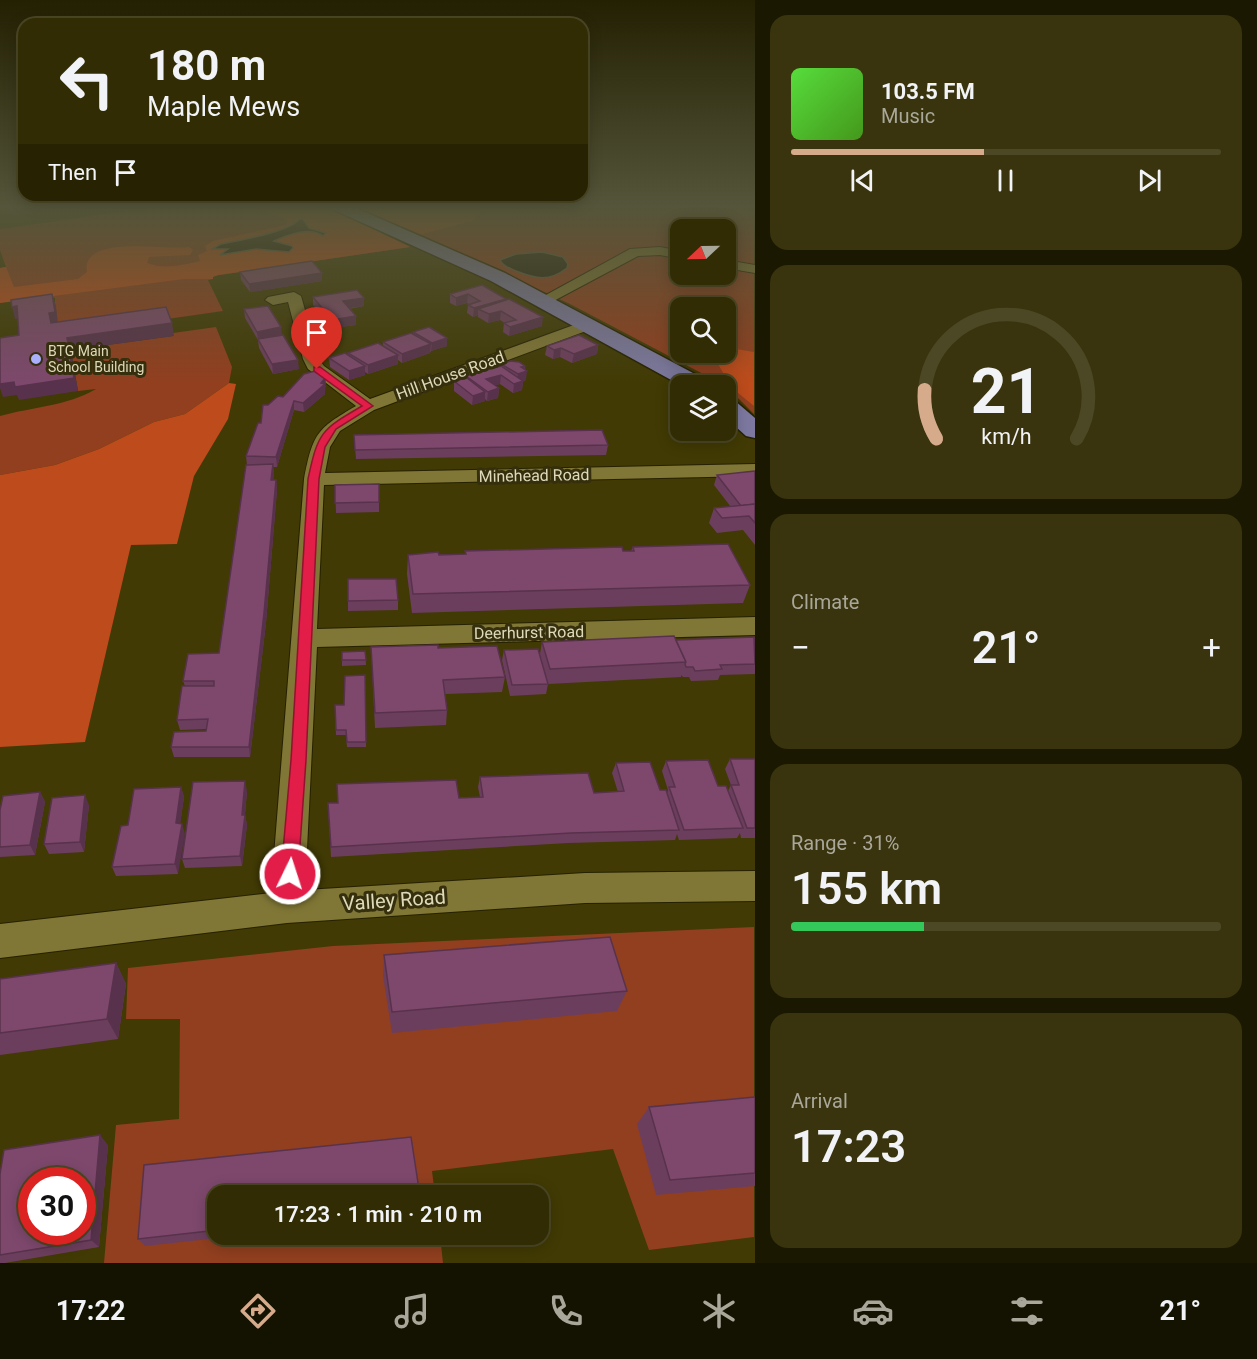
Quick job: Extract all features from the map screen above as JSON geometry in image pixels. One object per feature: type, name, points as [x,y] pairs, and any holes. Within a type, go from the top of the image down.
[{"type":"main road","points":[[469,265],[543,301],[680,375]]},
{"type":"main road","points":[[736,414],[754,431]]},
{"type":"street","points":[[543,301],[611,265]]},
{"type":"street","points":[[736,266],[754,269]]},
{"type":"street","points":[[273,300],[294,297],[311,359],[317,369],[368,406]]},
{"type":"street","name":"Hill House Road","points":[[286,907],[298,760],[314,479],[320,447],[333,427],[368,406],[588,325]]},
{"type":"street","name":"Minehead Road","points":[[314,479],[754,470]]},
{"type":"street","name":"Deerhurst Road","points":[[304,638],[754,626]]},
{"type":"street","name":"Valley Road","points":[[0,941],[286,907],[585,888],[754,886]]},
{"type":"shaded area","points":[[5,265],[288,265],[213,276],[213,279],[208,280],[223,311],[63,334],[53,328],[55,298],[0,303],[0,268],[6,267]]},
{"type":"shaded area","points":[[88,265],[287,265],[218,275],[213,279],[184,279],[0,303],[0,268],[6,267],[14,287],[78,279],[87,272]]},
{"type":"shaded area","points":[[487,265],[670,265],[670,285],[736,285],[736,265],[754,265],[754,414],[736,396],[736,375],[705,375],[682,363],[736,363],[736,297],[670,297],[670,357],[570,304]]},
{"type":"shaded area","points":[[504,265],[568,265],[567,268],[554,276],[542,278]]},
{"type":"shaded area","points":[[216,327],[232,367],[229,383],[185,414],[154,422],[99,449],[55,465],[0,475],[0,416],[61,403],[96,389],[78,391],[71,350],[173,336],[173,333]]},
{"type":"shaded area","points":[[736,349],[754,352],[754,406],[736,391],[736,375],[724,375],[718,364],[736,363]]},
{"type":"shaded area","points":[[229,383],[236,384],[228,419],[194,476],[177,544],[131,545],[85,742],[0,747],[0,475],[55,465],[99,449],[154,422],[185,414]]},
{"type":"shaded area","points":[[754,927],[754,1237],[649,1250],[613,1149],[432,1171],[434,1185],[207,1185],[207,1245],[441,1245],[443,1263],[104,1263],[116,1125],[179,1119],[180,1019],[126,1019],[128,968],[333,946]]},
{"type":"building","points":[[286,265],[315,265],[322,273],[249,284],[240,272]]},
{"type":"building","points":[[482,285],[506,299],[474,308],[468,305],[480,301],[468,294],[456,298],[450,294]]},
{"type":"building","points":[[357,290],[364,298],[343,301],[356,316],[326,321],[317,309],[322,308],[313,297]]},
{"type":"building","name":"BTG Main School Building","points":[[52,294],[55,312],[49,313],[51,323],[166,307],[172,323],[67,338],[74,378],[15,387],[14,382],[0,384],[0,338],[19,335],[17,306],[12,307],[11,300]]},
{"type":"building","points":[[509,299],[543,317],[510,327],[504,323],[516,320],[501,311],[489,314],[478,309]]},
{"type":"building","points":[[268,306],[281,327],[257,332],[244,309]]},
{"type":"building","points":[[429,327],[447,338],[432,343],[413,332]]},
{"type":"building","points":[[411,333],[431,344],[402,354],[383,342]]},
{"type":"building","points":[[283,335],[298,360],[272,364],[258,339]]},
{"type":"building","points":[[579,335],[598,345],[574,354],[561,348],[554,350],[547,346]]},
{"type":"building","points":[[378,343],[398,355],[368,365],[348,353]]},
{"type":"building","points":[[345,353],[365,366],[349,371],[329,358]]},
{"type":"building","points":[[511,361],[519,362],[525,366],[521,367],[527,371],[518,374],[501,364]]},
{"type":"building","points":[[501,366],[523,381],[514,384],[501,375],[486,379],[499,388],[488,392],[466,376]]},
{"type":"building","points":[[315,371],[326,377],[321,383],[325,384],[303,403],[294,401],[276,457],[246,456],[258,423],[261,423],[263,405],[268,405],[278,396],[283,397],[304,374]]},
{"type":"building","points":[[467,378],[485,392],[473,396],[454,381]]},
{"type":"building","points":[[602,430],[608,445],[355,450],[354,435]]},
{"type":"building","points":[[273,464],[271,480],[276,480],[249,747],[171,747],[174,732],[206,731],[208,719],[177,720],[182,686],[214,686],[214,681],[183,681],[188,654],[219,653],[246,465]]},
{"type":"building","points":[[755,471],[755,504],[741,506],[717,475]]},
{"type":"building","points":[[379,484],[379,502],[335,503],[335,485]]},
{"type":"building","points":[[755,504],[755,523],[749,516],[722,518],[714,508]]},
{"type":"building","points":[[728,544],[750,585],[413,594],[408,555],[438,552],[439,555],[466,554],[465,551],[622,547],[623,551],[634,551],[633,547]]},
{"type":"building","points":[[348,579],[396,579],[398,600],[348,601]]},
{"type":"building","points":[[674,636],[686,662],[550,669],[542,642]]},
{"type":"building","points":[[754,637],[755,664],[720,665],[722,669],[695,671],[693,667],[686,667],[676,640]]},
{"type":"building","points":[[438,645],[438,648],[497,646],[505,677],[443,680],[447,710],[375,713],[371,647]]},
{"type":"building","points":[[538,649],[548,684],[512,685],[504,650]]},
{"type":"building","points":[[365,651],[366,660],[342,660],[342,652]]},
{"type":"building","points":[[365,675],[366,742],[347,742],[346,730],[336,730],[335,705],[344,705],[345,676]]},
{"type":"building","points":[[730,759],[755,759],[755,828],[747,828],[731,785],[739,785]]},
{"type":"building","points":[[708,760],[718,786],[726,786],[743,828],[684,830],[669,787],[675,787],[666,761]]},
{"type":"building","points":[[650,762],[660,790],[666,790],[679,830],[571,833],[331,847],[328,803],[338,803],[337,784],[456,780],[459,798],[483,797],[480,777],[588,773],[594,793],[624,791],[616,763]]},
{"type":"building","points":[[245,781],[242,815],[245,815],[240,856],[182,859],[193,782]]},
{"type":"building","points":[[181,787],[176,823],[182,824],[175,864],[112,867],[121,826],[128,825],[134,789]]},
{"type":"building","points":[[40,792],[30,845],[0,847],[0,810],[3,796]]},
{"type":"building","points":[[85,795],[80,842],[44,844],[52,798]]},
{"type":"building","points":[[610,937],[627,991],[392,1012],[384,955]]},
{"type":"building","points":[[116,963],[107,1019],[0,1033],[0,979]]},
{"type":"building","points":[[755,1097],[755,1173],[670,1180],[649,1107]]},
{"type":"building","points":[[100,1135],[96,1182],[96,1167],[18,1167],[18,1245],[61,1245],[0,1255],[0,1174],[4,1150]]},
{"type":"building","points":[[411,1137],[418,1185],[207,1185],[207,1231],[138,1239],[144,1165]]},
{"type":"place","name":"BTG Main School Building","points":[[36,359]]},
{"type":"route","points":[[290,874],[314,479],[320,447],[333,427],[368,406],[317,369]]}]
